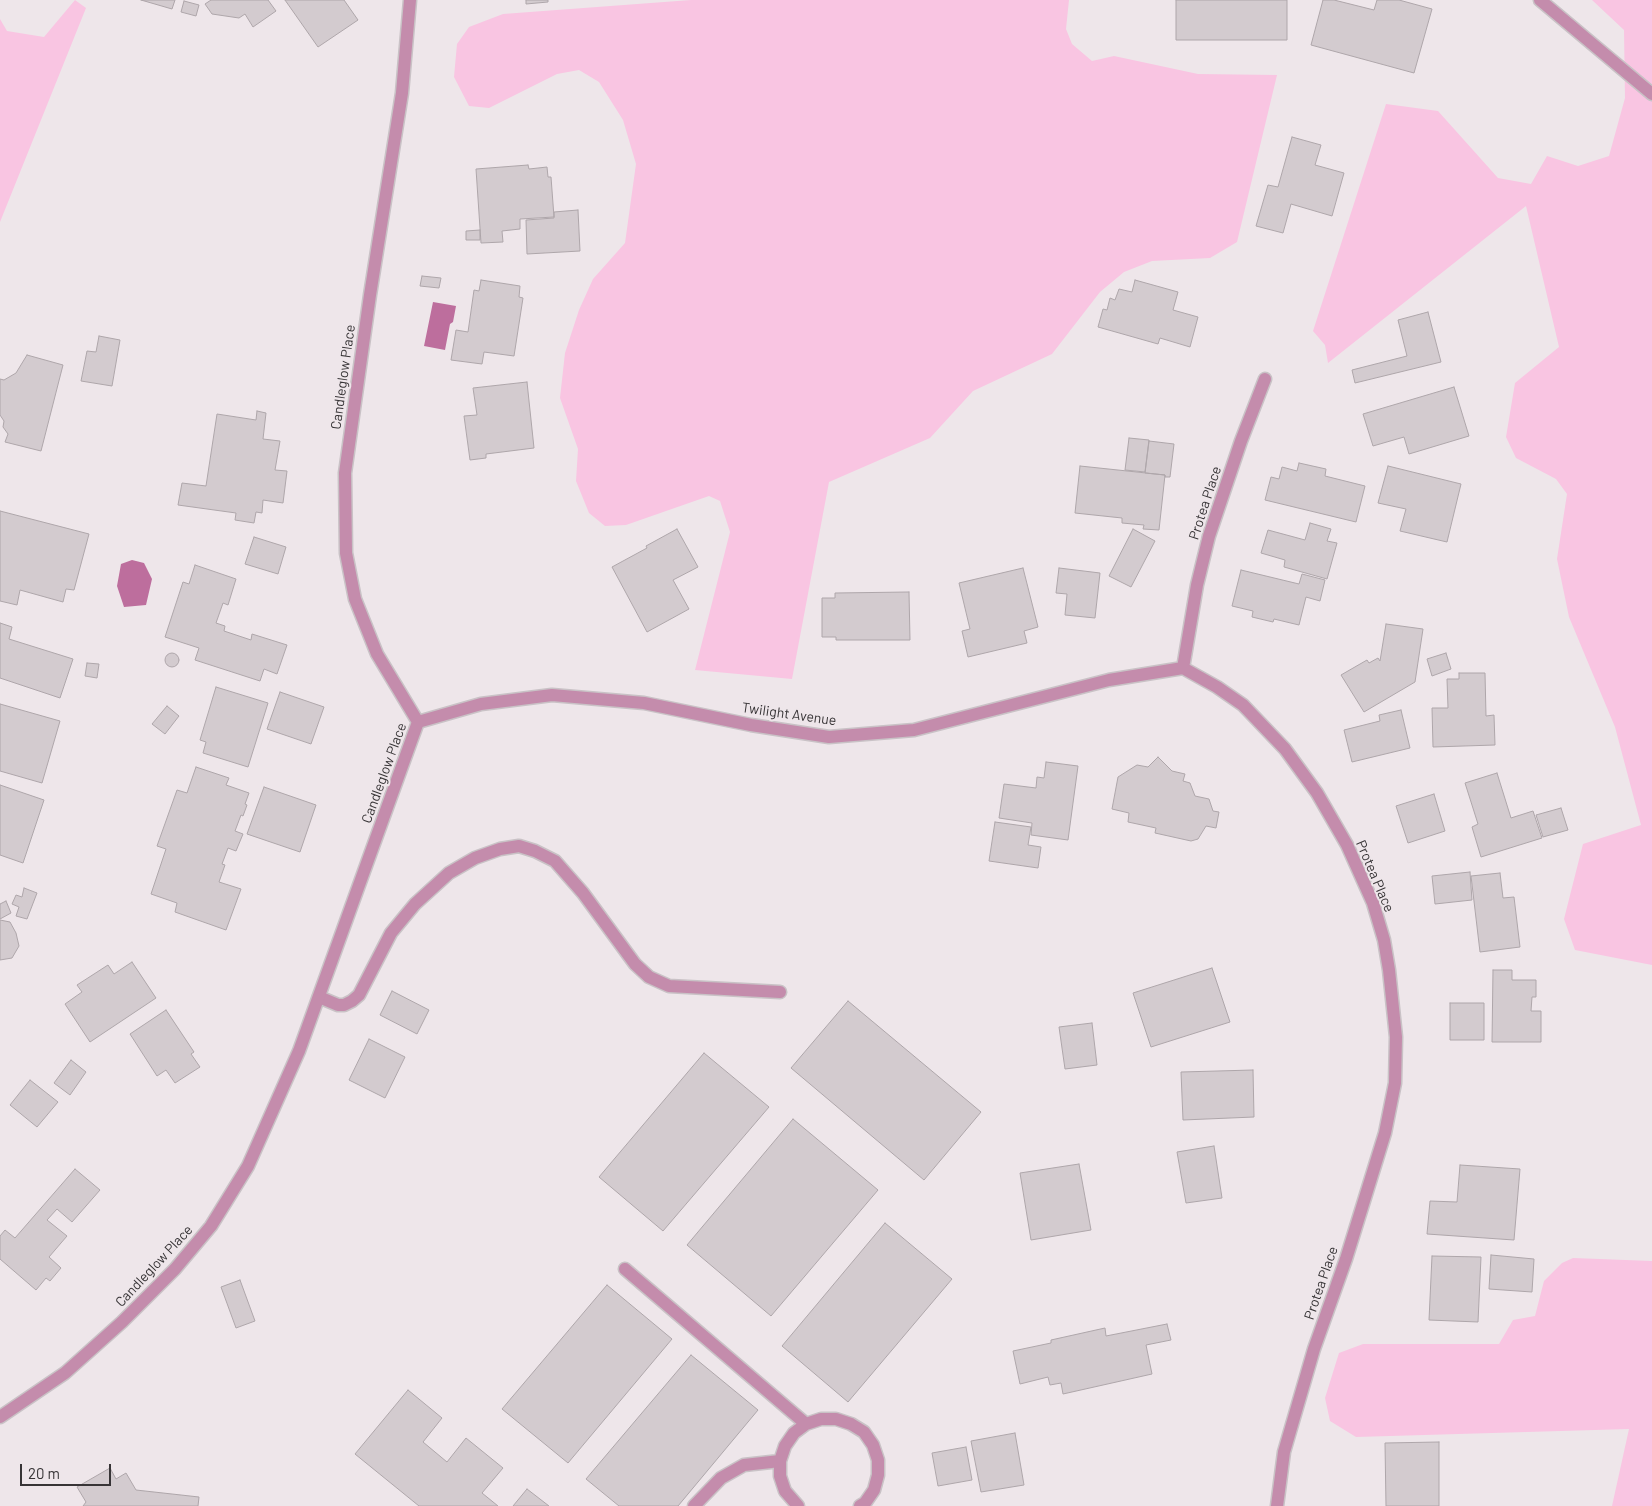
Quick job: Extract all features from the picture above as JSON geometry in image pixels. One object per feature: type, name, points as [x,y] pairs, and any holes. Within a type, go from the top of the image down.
[{"type":"street","name":"Candleglow Place","points":[[0,1417],[65,1373],[122,1322],[175,1269],[211,1226],[248,1166],[299,1051],[418,722],[377,654],[354,599],[346,553],[345,473],[370,294],[402,93],[410,0]]},
{"type":"street","points":[[1540,0],[1652,94]]},
{"type":"street","name":"Protea Place","points":[[1265,379],[1241,441],[1209,536],[1197,585],[1183,668],[1217,687],[1243,705],[1285,749],[1317,793],[1347,845],[1373,903],[1384,940],[1396,1037],[1395,1083],[1385,1133],[1346,1259],[1314,1349],[1284,1452],[1277,1506]]},
{"type":"street","name":"Twilight Avenue","points":[[418,722],[481,704],[552,695],[644,703],[751,725],[829,737],[914,730],[1109,680],[1183,668]]},
{"type":"street","points":[[319,996],[338,1005],[344,1005],[352,1001],[358,995],[391,933],[415,904],[449,873],[500,849],[519,846],[535,851],[555,861],[583,893],[635,964],[649,977],[669,986],[780,992]]},
{"type":"street","points":[[624,1269],[806,1424]]},
{"type":"street","points":[[798,1506],[785,1491],[780,1476],[780,1461],[785,1446],[794,1433],[806,1424],[821,1419],[836,1419],[851,1424],[864,1432],[873,1445],[878,1460],[878,1475],[871,1506]]},
{"type":"street","points":[[694,1506],[721,1478],[744,1465],[780,1461]]},
{"type":"street","points":[[860,1506],[865,1503],[874,1490],[878,1475]]},
{"type":"shaded area","points":[[75,0],[86,8],[0,222],[0,19],[7,31],[44,37]]},
{"type":"shaded area","points":[[691,0],[1069,0],[1066,29],[1072,44],[1092,61],[1114,56],[1198,74],[1277,75],[1237,242],[1210,258],[1152,261],[1124,272],[1100,292],[1052,354],[973,391],[930,438],[829,482],[792,679],[695,670],[730,532],[720,501],[709,496],[626,525],[605,526],[589,513],[576,481],[578,449],[560,398],[565,353],[579,310],[593,279],[625,243],[636,164],[623,120],[599,82],[579,70],[557,74],[489,108],[469,106],[454,77],[457,44],[469,27],[503,14]]},
{"type":"shaded area","points":[[1592,0],[1652,0],[1652,965],[1575,950],[1564,919],[1583,844],[1641,825],[1615,727],[1569,617],[1557,559],[1567,494],[1556,479],[1516,458],[1506,437],[1515,383],[1559,347],[1526,206],[1328,363],[1325,345],[1313,331],[1386,104],[1438,111],[1498,178],[1531,184],[1547,156],[1578,166],[1609,156],[1625,98],[1624,30]]},
{"type":"shaded area","points":[[433,302],[456,306],[445,350],[424,346]]},
{"type":"shaded area","points":[[132,560],[144,563],[152,579],[146,605],[124,607],[117,586],[121,564]]},
{"type":"shaded area","points":[[1573,1258],[1652,1261],[1652,1506],[1612,1506],[1629,1429],[1356,1437],[1330,1421],[1325,1398],[1339,1353],[1363,1344],[1499,1344],[1513,1320],[1535,1316],[1544,1281],[1562,1263]]},
{"type":"building","points":[[141,0],[175,0],[172,9]]},
{"type":"building","points":[[211,0],[268,0],[276,11],[253,27],[245,14],[239,18],[212,14],[205,4]]},
{"type":"building","points":[[285,0],[344,0],[358,20],[318,47]]},
{"type":"building","points":[[526,0],[548,0],[548,2],[526,4]]},
{"type":"building","points":[[1176,0],[1287,0],[1287,40],[1176,40]]},
{"type":"building","points":[[1323,0],[1334,0],[1374,10],[1377,0],[1399,0],[1432,9],[1414,73],[1311,45]]},
{"type":"building","points":[[184,1],[199,5],[196,16],[181,12]]},
{"type":"building","points":[[1292,137],[1321,145],[1315,165],[1344,173],[1332,216],[1291,204],[1283,233],[1256,226],[1268,185],[1278,187]]},
{"type":"building","points":[[528,165],[529,169],[547,167],[548,177],[551,177],[554,217],[520,219],[520,229],[502,231],[503,242],[481,243],[476,169]]},
{"type":"building","points":[[578,210],[580,251],[527,254],[526,220],[554,218],[554,212]]},
{"type":"building","points":[[480,230],[480,240],[466,240],[466,231]]},
{"type":"building","points":[[422,276],[441,278],[439,288],[420,286]]},
{"type":"building","points":[[481,280],[520,286],[519,297],[523,298],[514,356],[484,352],[482,364],[451,360],[456,330],[468,332],[474,290],[479,291]]},
{"type":"building","points":[[1135,280],[1178,292],[1173,310],[1198,317],[1190,347],[1160,338],[1158,344],[1098,327],[1103,309],[1107,310],[1110,298],[1115,300],[1119,289],[1132,292]]},
{"type":"building","points":[[1428,312],[1441,362],[1355,383],[1352,370],[1407,356],[1398,320]]},
{"type":"building","points":[[99,336],[120,340],[112,386],[81,381],[87,351],[96,352]]},
{"type":"building","points":[[27,355],[63,365],[41,451],[5,442],[8,434],[3,427],[4,421],[0,415],[0,379],[4,380],[16,373]]},
{"type":"building","points":[[527,382],[534,448],[486,454],[486,458],[470,460],[464,416],[477,415],[473,388]]},
{"type":"building","points":[[1454,387],[1469,436],[1409,454],[1404,437],[1373,446],[1363,414]]},
{"type":"building","points":[[257,411],[266,413],[263,439],[280,441],[275,470],[287,471],[283,503],[263,500],[262,513],[256,512],[254,523],[235,520],[236,513],[178,505],[182,483],[206,486],[217,414],[256,420]]},
{"type":"building","points":[[1129,438],[1149,440],[1145,472],[1125,470]]},
{"type":"building","points":[[1149,441],[1174,444],[1170,477],[1145,473]]},
{"type":"building","points":[[1299,463],[1326,469],[1325,476],[1365,486],[1356,522],[1265,500],[1271,477],[1279,479],[1282,467],[1297,471]]},
{"type":"building","points":[[1080,466],[1165,475],[1159,530],[1143,529],[1144,525],[1122,523],[1122,518],[1075,513]]},
{"type":"building","points":[[1388,466],[1461,484],[1447,542],[1400,531],[1406,509],[1378,503]]},
{"type":"building","points":[[0,511],[89,534],[74,590],[66,589],[63,602],[20,590],[17,605],[0,601]]},
{"type":"building","points":[[1310,523],[1331,529],[1327,541],[1337,543],[1327,579],[1284,567],[1285,560],[1261,553],[1268,530],[1305,540]]},
{"type":"building","points":[[677,529],[698,567],[673,580],[689,609],[647,632],[612,567]]},
{"type":"building","points":[[1133,529],[1155,541],[1131,587],[1109,576]]},
{"type":"building","points":[[254,537],[286,547],[278,574],[245,564]]},
{"type":"building","points":[[195,565],[236,579],[228,605],[223,603],[216,623],[225,626],[224,631],[251,640],[252,634],[287,645],[277,674],[264,669],[260,681],[195,660],[199,648],[165,637],[183,582],[189,584]]},
{"type":"building","points":[[1023,568],[1038,627],[1024,631],[1027,643],[968,657],[962,631],[970,629],[959,583]]},
{"type":"building","points":[[1059,568],[1100,573],[1095,618],[1065,615],[1067,594],[1056,593]]},
{"type":"building","points":[[1241,570],[1299,584],[1302,574],[1325,580],[1320,601],[1306,597],[1299,625],[1274,619],[1273,622],[1252,617],[1253,611],[1232,606]]},
{"type":"building","points":[[909,592],[910,640],[836,640],[836,637],[822,637],[822,598],[835,598],[835,593]]},
{"type":"building","points":[[0,623],[12,627],[9,639],[73,659],[60,698],[0,678]]},
{"type":"building","points":[[1386,624],[1423,629],[1415,682],[1364,712],[1341,675],[1367,660],[1369,663],[1378,658],[1380,661]]},
{"type":"building","points":[[172,653],[177,655],[179,660],[177,665],[172,667],[167,665],[165,660],[167,655]]},
{"type":"building","points":[[1446,653],[1451,669],[1432,676],[1427,659]]},
{"type":"building","points":[[87,663],[99,664],[97,678],[85,676]]},
{"type":"building","points":[[1459,673],[1485,673],[1486,716],[1494,715],[1495,745],[1433,747],[1432,708],[1448,708],[1447,679],[1459,679]]},
{"type":"building","points":[[216,687],[268,703],[248,767],[203,753],[206,742],[200,740]]},
{"type":"building","points":[[280,692],[324,707],[311,744],[267,729]]},
{"type":"building","points":[[0,704],[60,721],[42,783],[0,771]]},
{"type":"building","points":[[167,706],[179,716],[165,734],[152,724]]},
{"type":"building","points":[[1401,710],[1410,748],[1352,762],[1344,730],[1380,721],[1379,715]]},
{"type":"building","points":[[1158,757],[1172,771],[1185,774],[1183,781],[1190,783],[1195,796],[1209,799],[1213,811],[1219,812],[1216,828],[1206,826],[1198,839],[1191,841],[1155,833],[1156,828],[1128,822],[1129,813],[1112,809],[1118,777],[1137,765],[1148,767]]},
{"type":"building","points":[[1046,762],[1078,766],[1068,840],[1031,835],[1032,823],[999,818],[1004,784],[1036,788],[1037,777],[1044,778]]},
{"type":"building","points":[[196,767],[229,778],[226,785],[249,793],[243,816],[241,815],[235,831],[243,834],[236,851],[228,848],[222,864],[225,865],[219,882],[241,889],[226,930],[175,912],[177,903],[151,894],[166,849],[157,846],[177,790],[187,793]]},
{"type":"building","points":[[1497,773],[1511,818],[1533,811],[1542,838],[1481,857],[1472,827],[1478,824],[1465,783]]},
{"type":"building","points":[[0,785],[44,800],[23,863],[0,855]]},
{"type":"building","points":[[264,787],[316,805],[300,852],[247,834]]},
{"type":"building","points":[[1434,794],[1445,831],[1408,843],[1396,806]]},
{"type":"building","points":[[1561,808],[1568,830],[1543,837],[1536,815]]},
{"type":"building","points":[[995,822],[1031,827],[1028,845],[1041,847],[1038,868],[989,861]]},
{"type":"building","points":[[1470,872],[1472,900],[1435,904],[1432,876]]},
{"type":"building","points":[[1500,873],[1503,898],[1514,897],[1520,947],[1480,952],[1471,876]]},
{"type":"building","points":[[24,888],[37,893],[27,919],[16,916],[19,907],[12,904],[16,895],[22,897]]},
{"type":"building","points":[[6,901],[11,913],[0,919],[0,904]]},
{"type":"building","points":[[0,920],[10,922],[16,933],[19,946],[12,958],[0,960]]},
{"type":"building","points":[[132,962],[156,998],[90,1042],[65,1004],[82,992],[77,985],[108,965],[114,974]]},
{"type":"building","points":[[1212,968],[1230,1022],[1151,1047],[1133,993]]},
{"type":"building","points":[[1493,970],[1512,970],[1512,980],[1536,980],[1536,997],[1532,997],[1531,1011],[1541,1011],[1541,1042],[1492,1042]]},
{"type":"building","points":[[392,991],[429,1010],[417,1034],[380,1015]]},
{"type":"building","points":[[848,1001],[981,1112],[924,1180],[791,1068]]},
{"type":"building","points":[[1450,1003],[1484,1003],[1484,1040],[1450,1040]]},
{"type":"building","points":[[166,1010],[194,1052],[191,1054],[200,1067],[175,1083],[166,1070],[157,1076],[130,1034]]},
{"type":"building","points":[[1092,1023],[1097,1065],[1065,1069],[1059,1027]]},
{"type":"building","points":[[369,1039],[405,1057],[385,1098],[349,1080]]},
{"type":"building","points":[[704,1053],[769,1107],[663,1231],[599,1177]]},
{"type":"building","points":[[71,1060],[86,1072],[70,1095],[54,1083]]},
{"type":"building","points":[[1253,1070],[1254,1117],[1183,1120],[1181,1072]]},
{"type":"building","points":[[30,1080],[58,1102],[37,1127],[10,1105]]},
{"type":"building","points":[[793,1119],[878,1190],[771,1316],[687,1245]]},
{"type":"building","points":[[1214,1146],[1222,1198],[1186,1203],[1177,1152]]},
{"type":"building","points":[[1079,1164],[1091,1230],[1031,1240],[1020,1173]]},
{"type":"building","points":[[1460,1165],[1520,1169],[1514,1240],[1427,1234],[1430,1201],[1457,1202]]},
{"type":"building","points":[[75,1169],[100,1190],[72,1222],[57,1209],[47,1220],[67,1236],[49,1257],[61,1268],[50,1281],[46,1278],[36,1290],[0,1259],[0,1236],[5,1230],[15,1238]]},
{"type":"building","points":[[885,1223],[952,1279],[848,1402],[782,1346]]},
{"type":"building","points":[[1491,1255],[1534,1259],[1532,1292],[1489,1289]]},
{"type":"building","points":[[1432,1256],[1481,1257],[1478,1322],[1429,1320]]},
{"type":"building","points":[[240,1280],[255,1321],[236,1328],[221,1287]]},
{"type":"building","points":[[607,1285],[672,1339],[568,1463],[502,1409]]},
{"type":"building","points":[[1167,1324],[1171,1340],[1146,1345],[1152,1374],[1063,1394],[1061,1383],[1050,1385],[1048,1377],[1020,1384],[1013,1351],[1105,1328],[1106,1336]]},
{"type":"building","points":[[691,1355],[758,1410],[678,1506],[619,1506],[586,1479]]},
{"type":"building","points":[[408,1390],[442,1418],[423,1442],[447,1462],[466,1438],[503,1468],[482,1493],[498,1506],[419,1506],[355,1454]]},
{"type":"building","points":[[1015,1433],[1024,1485],[981,1492],[971,1441]]},
{"type":"building","points":[[1439,1442],[1439,1506],[1386,1506],[1385,1443]]},
{"type":"building","points":[[966,1447],[972,1480],[938,1486],[932,1453]]},
{"type":"building","points":[[110,1468],[116,1479],[126,1473],[136,1490],[199,1497],[198,1506],[83,1506],[86,1502],[77,1487]]},
{"type":"building","points":[[527,1489],[549,1506],[513,1506]]}]
